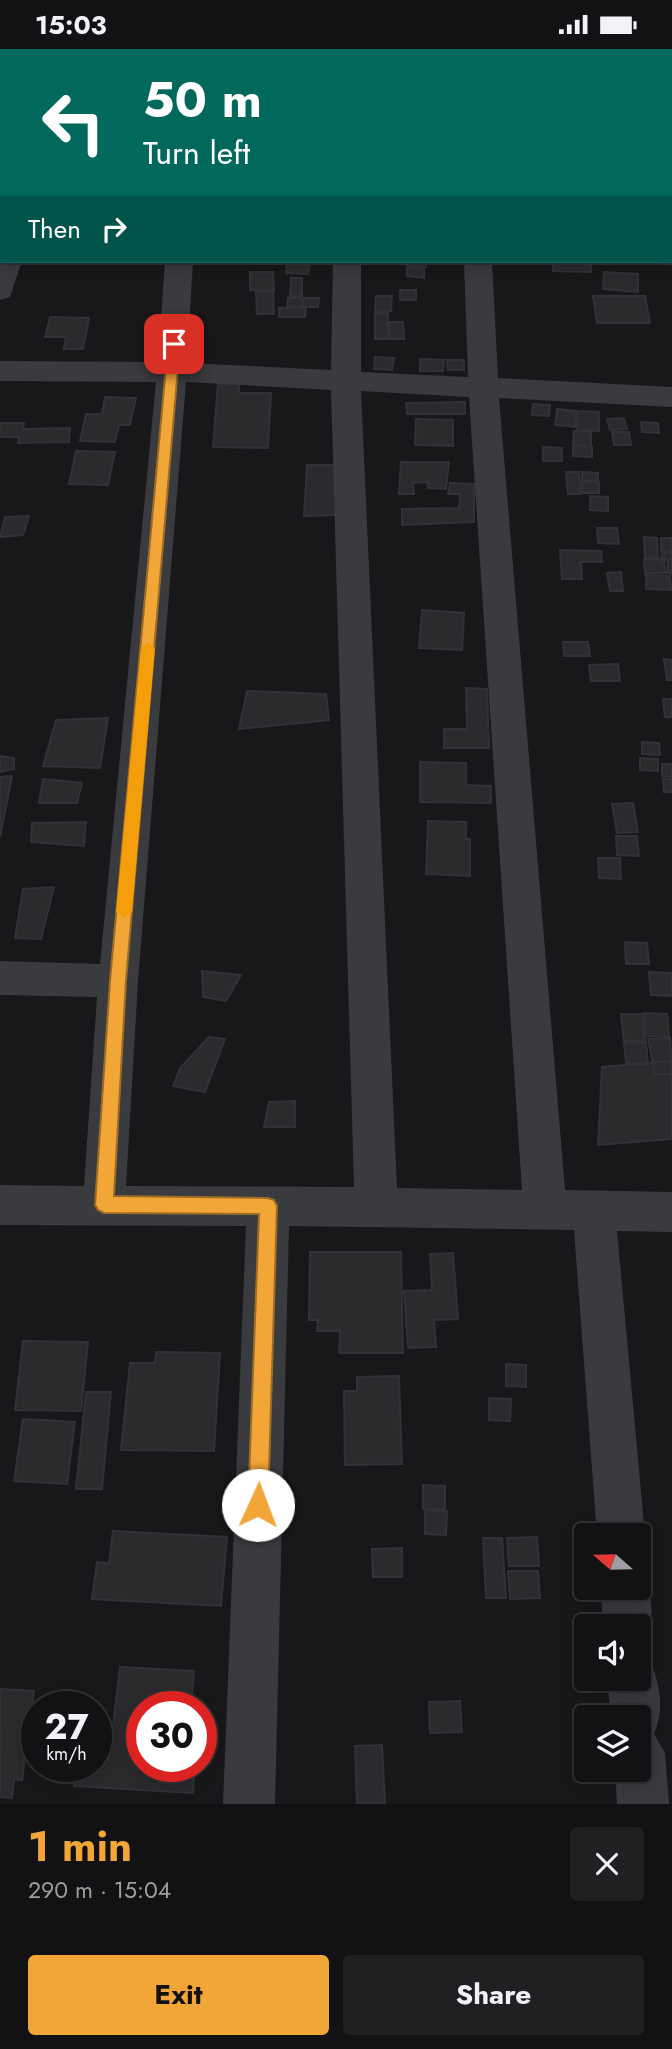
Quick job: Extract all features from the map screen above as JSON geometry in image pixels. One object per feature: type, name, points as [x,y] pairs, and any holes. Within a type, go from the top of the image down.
[{"type":"street","points":[[0,291],[7,263]]},
{"type":"street","points":[[104,1205],[118,981],[172,372],[179,263]]},
{"type":"street","points":[[347,263],[346,382],[376,1206]]},
{"type":"street","points":[[478,263],[484,386],[545,1209]]},
{"type":"street","points":[[0,371],[172,372],[672,397]]},
{"type":"street","points":[[0,978],[118,981]]},
{"type":"street","points":[[0,1205],[376,1206],[672,1212]]},
{"type":"street","points":[[248,1804],[268,1206]]},
{"type":"street","points":[[594,1210],[620,1523]]},
{"type":"street","points":[[641,1782],[643,1804]]},
{"type":"building","points":[[408,263],[427,263],[426,267],[407,266]]},
{"type":"building","points":[[553,263],[591,263],[591,272],[553,271]]},
{"type":"building","points":[[287,264],[310,264],[308,274],[286,273]]},
{"type":"building","points":[[407,268],[424,269],[424,278],[407,276]]},
{"type":"building","points":[[250,272],[273,272],[274,290],[250,290]]},
{"type":"building","points":[[604,272],[638,274],[638,292],[603,289]]},
{"type":"building","points":[[291,278],[302,278],[302,296],[290,296]]},
{"type":"building","points":[[400,290],[416,290],[416,300],[400,300]]},
{"type":"building","points":[[256,291],[273,291],[274,314],[257,314]]},
{"type":"building","points":[[376,296],[392,296],[391,311],[375,311]]},
{"type":"building","points":[[593,296],[645,296],[650,323],[597,323]]},
{"type":"building","points":[[288,298],[302,298],[301,307],[287,306]]},
{"type":"building","points":[[303,298],[319,298],[318,307],[303,307]]},
{"type":"building","points":[[279,308],[306,308],[305,317],[279,317]]},
{"type":"building","points":[[375,313],[388,313],[388,339],[375,339]]},
{"type":"building","points":[[50,317],[89,318],[83,349],[64,349],[66,337],[45,337]]},
{"type":"building","points":[[389,322],[403,322],[404,339],[390,339]]},
{"type":"building","points":[[375,357],[394,358],[392,370],[374,369]]},
{"type":"building","points":[[420,359],[444,360],[443,371],[420,371]]},
{"type":"building","points":[[447,360],[464,360],[464,370],[448,370]]},
{"type":"building","points":[[218,384],[239,384],[239,393],[271,393],[268,448],[213,447]]},
{"type":"building","points":[[105,397],[136,398],[130,425],[119,425],[115,442],[80,441],[86,414],[102,414]]},
{"type":"building","points":[[465,402],[465,414],[407,414],[406,403]]},
{"type":"building","points":[[533,404],[550,405],[549,416],[532,415]]},
{"type":"building","points":[[557,409],[576,411],[575,427],[555,425]]},
{"type":"building","points":[[577,411],[599,412],[599,431],[577,430]]},
{"type":"building","points":[[624,418],[627,429],[610,430],[607,419]]},
{"type":"building","points":[[416,419],[453,420],[453,446],[415,445]]},
{"type":"building","points":[[641,422],[658,423],[659,433],[642,432]]},
{"type":"building","points":[[1,423],[24,423],[23,429],[70,428],[69,442],[18,443],[19,437],[0,437]]},
{"type":"building","points":[[574,431],[591,432],[591,446],[573,445]]},
{"type":"building","points":[[612,432],[629,432],[631,445],[614,445]]},
{"type":"building","points":[[573,446],[592,447],[592,457],[573,456]]},
{"type":"building","points":[[543,447],[562,448],[562,461],[543,461]]},
{"type":"building","points":[[76,451],[115,452],[108,485],[69,484]]},
{"type":"building","points":[[401,462],[449,462],[446,489],[428,488],[427,482],[413,483],[414,494],[399,494]]},
{"type":"building","points":[[307,465],[344,465],[340,515],[304,516]]},
{"type":"building","points":[[566,472],[579,472],[581,494],[568,494]]},
{"type":"building","points":[[582,472],[598,473],[598,481],[582,480]]},
{"type":"building","points":[[582,482],[599,482],[599,493],[583,493]]},
{"type":"building","points":[[450,483],[474,484],[474,522],[402,525],[402,509],[459,508],[460,494],[448,494]]},
{"type":"building","points":[[590,496],[608,497],[608,511],[590,510]]},
{"type":"building","points":[[29,516],[23,535],[0,537],[5,517]]},
{"type":"building","points":[[597,528],[617,528],[619,544],[598,543]]},
{"type":"building","points":[[644,537],[657,538],[658,558],[645,557]]},
{"type":"building","points":[[661,538],[672,538],[672,552],[661,551]]},
{"type":"building","points":[[560,550],[601,551],[602,562],[581,562],[582,579],[562,579]]},
{"type":"building","points":[[662,552],[672,553],[672,574],[667,573],[668,560],[661,559]]},
{"type":"building","points":[[644,559],[664,560],[665,573],[645,573]]},
{"type":"building","points":[[621,572],[623,591],[610,591],[607,573]]},
{"type":"building","points":[[646,575],[670,576],[671,590],[646,589]]},
{"type":"building","points":[[422,610],[464,613],[462,650],[419,648]]},
{"type":"building","points":[[563,642],[588,642],[590,656],[564,656]]},
{"type":"building","points":[[664,659],[672,660],[672,680],[667,680]]},
{"type":"building","points":[[618,664],[620,681],[591,681],[589,665]]},
{"type":"building","points":[[466,688],[487,689],[489,748],[444,748],[444,729],[467,729]]},
{"type":"building","points":[[247,691],[326,694],[329,720],[239,729]]},
{"type":"building","points":[[663,699],[672,699],[672,717],[665,717]]},
{"type":"building","points":[[108,718],[100,768],[43,766],[56,720]]},
{"type":"building","points":[[642,742],[659,743],[660,755],[642,754]]},
{"type":"building","points":[[0,756],[14,758],[14,769],[0,772]]},
{"type":"building","points":[[640,758],[658,759],[658,771],[640,770]]},
{"type":"building","points":[[420,762],[466,763],[466,785],[491,786],[491,803],[420,802]]},
{"type":"building","points":[[662,764],[672,764],[672,777],[662,776]]},
{"type":"building","points":[[12,776],[0,837],[0,777]]},
{"type":"building","points":[[43,779],[82,783],[77,803],[39,803]]},
{"type":"building","points":[[663,779],[672,779],[672,792],[664,792]]},
{"type":"building","points":[[633,803],[638,832],[617,833],[612,804]]},
{"type":"building","points":[[428,821],[466,822],[466,839],[470,839],[470,876],[426,874]]},
{"type":"building","points":[[86,822],[84,846],[31,842],[32,823]]},
{"type":"building","points":[[616,836],[637,836],[639,856],[617,855]]},
{"type":"building","points":[[598,858],[620,858],[621,879],[599,878]]},
{"type":"building","points":[[54,887],[41,939],[15,938],[23,889]]},
{"type":"building","points":[[625,942],[647,943],[649,964],[626,964]]},
{"type":"building","points":[[202,971],[241,975],[226,1001],[203,997]]},
{"type":"building","points":[[649,972],[672,973],[672,996],[651,995]]},
{"type":"building","points":[[644,1013],[667,1014],[669,1037],[646,1036]]},
{"type":"building","points":[[621,1014],[642,1014],[645,1041],[624,1041]]},
{"type":"building","points":[[209,1037],[225,1039],[205,1092],[173,1086],[180,1068]]},
{"type":"building","points":[[670,1038],[672,1074],[655,1074],[648,1039]]},
{"type":"building","points":[[624,1042],[646,1043],[648,1064],[626,1063]]},
{"type":"building","points":[[672,1061],[672,1139],[598,1145],[602,1067]]},
{"type":"building","points":[[295,1101],[295,1127],[264,1127],[269,1102]]},
{"type":"building","points":[[310,1252],[401,1252],[403,1353],[339,1353],[340,1331],[317,1331],[318,1320],[309,1320]]},
{"type":"building","points":[[453,1253],[458,1319],[434,1320],[436,1347],[408,1348],[404,1291],[432,1290],[430,1254]]},
{"type":"building","points":[[23,1341],[88,1342],[81,1411],[15,1410]]},
{"type":"building","points":[[156,1352],[220,1353],[214,1451],[121,1450],[130,1363],[155,1363]]},
{"type":"building","points":[[506,1364],[526,1365],[526,1387],[506,1386]]},
{"type":"building","points":[[399,1376],[402,1464],[345,1465],[344,1391],[357,1391],[357,1377]]},
{"type":"building","points":[[86,1392],[111,1392],[102,1489],[76,1489]]},
{"type":"building","points":[[489,1398],[511,1399],[510,1421],[489,1420]]},
{"type":"building","points":[[23,1419],[75,1422],[67,1484],[14,1481]]},
{"type":"building","points":[[423,1485],[445,1486],[445,1510],[423,1509]]},
{"type":"building","points":[[425,1510],[447,1511],[446,1535],[425,1534]]},
{"type":"building","points":[[113,1531],[227,1537],[221,1606],[92,1599],[97,1562],[109,1563]]},
{"type":"building","points":[[537,1537],[539,1566],[509,1566],[507,1538]]},
{"type":"building","points":[[483,1538],[502,1538],[506,1598],[486,1598]]},
{"type":"building","points":[[402,1548],[402,1577],[373,1577],[372,1549]]},
{"type":"building","points":[[508,1571],[538,1571],[540,1598],[510,1599]]},
{"type":"building","points":[[120,1667],[194,1671],[192,1691],[126,1691],[126,1782],[194,1782],[193,1793],[74,1786],[74,1782],[112,1782],[112,1734]]},
{"type":"building","points":[[0,1689],[34,1691],[21,1691],[21,1780],[14,1779],[12,1798],[0,1797]]},
{"type":"building","points":[[460,1701],[462,1732],[430,1733],[429,1702]]},
{"type":"building","points":[[382,1745],[385,1804],[357,1804],[355,1746]]},
{"type":"slow traffic","points":[[124,912],[148,648]]},
{"type":"route","points":[[174,344],[118,981],[104,1205],[268,1206],[258,1505]]}]
